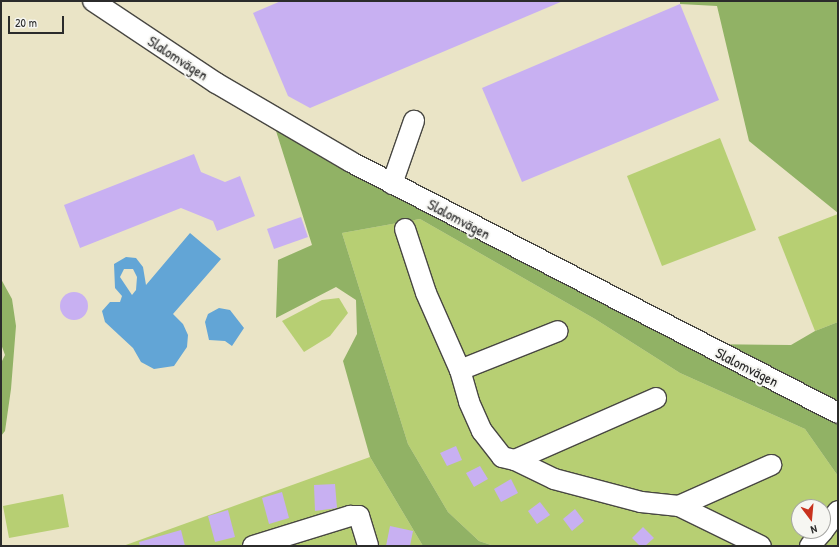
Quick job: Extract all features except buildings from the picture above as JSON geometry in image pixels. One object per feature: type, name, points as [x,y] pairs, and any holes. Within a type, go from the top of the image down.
[{"type":"street","name":"Slalomvägen","points":[[93,1],[216,83],[392,184],[838,414]]},
{"type":"street","points":[[392,184],[414,121]]},
{"type":"street","points":[[405,229],[426,293],[460,370],[469,402],[482,431],[502,457],[515,460],[554,479],[641,502],[679,506],[761,546]]},
{"type":"street","points":[[460,370],[558,331]]},
{"type":"street","points":[[515,460],[656,398]]},
{"type":"street","points":[[679,506],[771,465]]},
{"type":"street","points":[[831,520],[838,511]]},
{"type":"street","points":[[253,546],[350,516],[359,516],[368,546]]},
{"type":"green space","points":[[680,1],[838,1],[838,213],[749,141],[717,6],[680,4]]},
{"type":"green space","points":[[271,115],[701,344],[791,345],[815,331],[838,322],[838,476],[805,429],[680,373],[595,319],[420,219],[342,233],[408,444],[448,512],[479,541],[494,546],[423,546],[370,457],[343,361],[357,334],[356,300],[336,287],[276,318],[278,260],[312,245]]},
{"type":"green space","points":[[720,138],[756,230],[662,266],[627,176]]},
{"type":"green space","points":[[838,214],[838,322],[815,331],[778,237]]},
{"type":"green space","points":[[420,219],[595,319],[680,373],[805,429],[838,476],[838,546],[494,546],[479,541],[448,512],[408,444],[342,233]]},
{"type":"green space","points":[[1,279],[12,299],[16,326],[11,389],[5,431],[1,436],[1,363],[5,355],[1,344]]},
{"type":"green space","points":[[339,298],[348,313],[330,336],[304,352],[282,321],[322,300]]},
{"type":"green space","points":[[370,457],[423,546],[123,546]]},
{"type":"green space","points":[[63,494],[69,527],[9,538],[3,506]]},
{"type":"water","points":[[190,233],[221,259],[173,314],[183,324],[188,335],[187,347],[174,366],[154,369],[141,362],[133,348],[105,322],[102,311],[110,302],[120,302],[122,296],[115,288],[114,264],[126,257],[136,258],[143,267],[146,285]],"holes":[[[124,269],[133,269],[137,277],[136,290],[132,295],[120,277]]]},
{"type":"water","points":[[219,308],[230,310],[244,328],[232,346],[225,341],[209,340],[205,322],[208,314]]}]
